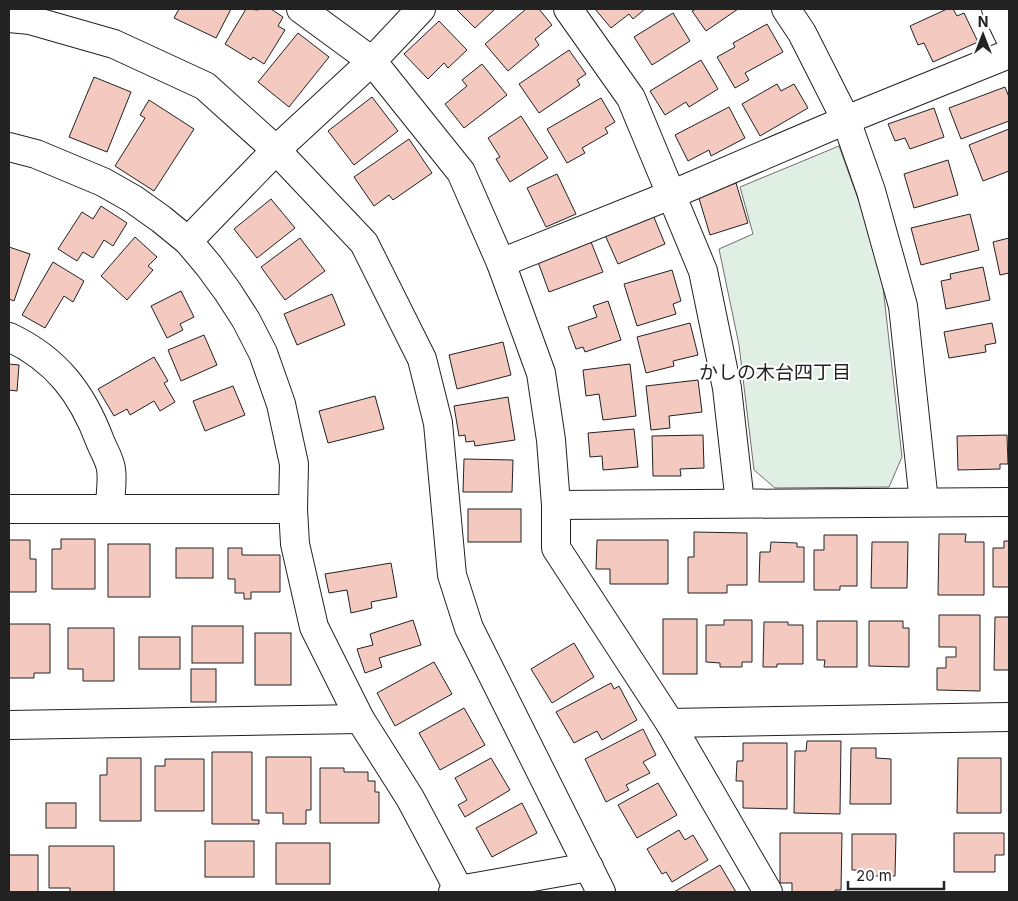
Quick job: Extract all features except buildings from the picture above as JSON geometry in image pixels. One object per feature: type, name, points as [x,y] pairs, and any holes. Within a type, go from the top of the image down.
[{"type":"street","points":[[301,9],[372,61],[461,172],[501,263],[541,373],[551,440],[556,506],[556,548],[670,722],[768,892]]},
{"type":"street","points":[[188,241],[276,150],[372,61],[421,9]]},
{"type":"street","points":[[568,9],[631,98],[704,271],[727,388],[740,503]]},
{"type":"street","points":[[786,9],[802,33],[846,120],[871,191],[903,306],[924,502]]},
{"type":"street","points":[[996,9],[1009,36]]},
{"type":"street","points":[[9,18],[30,20],[114,44],[205,86],[276,150],[364,243],[422,359],[438,423],[452,575],[469,628],[601,892]]},
{"type":"street","points":[[501,263],[1009,54]]},
{"type":"street","points":[[9,147],[45,157],[103,182],[133,199],[188,241],[228,292],[263,353],[281,404],[294,464],[293,509],[295,544],[314,627],[360,719],[410,798],[456,891],[589,867]]},
{"type":"street","points":[[9,337],[41,356],[58,371],[74,388],[86,408],[111,469],[110,508]]},
{"type":"street","points":[[556,506],[1009,502]]},
{"type":"street","points":[[9,509],[293,509]]},
{"type":"street","points":[[670,722],[1009,717]]},
{"type":"street","points":[[9,725],[360,719]]},
{"type":"green space","points":[[839,146],[880,260],[902,457],[889,487],[775,488],[754,470],[739,345],[719,249],[753,234],[740,187]]},
{"type":"district","name":"かしの木台四丁目","points":[[775,372]]}]
